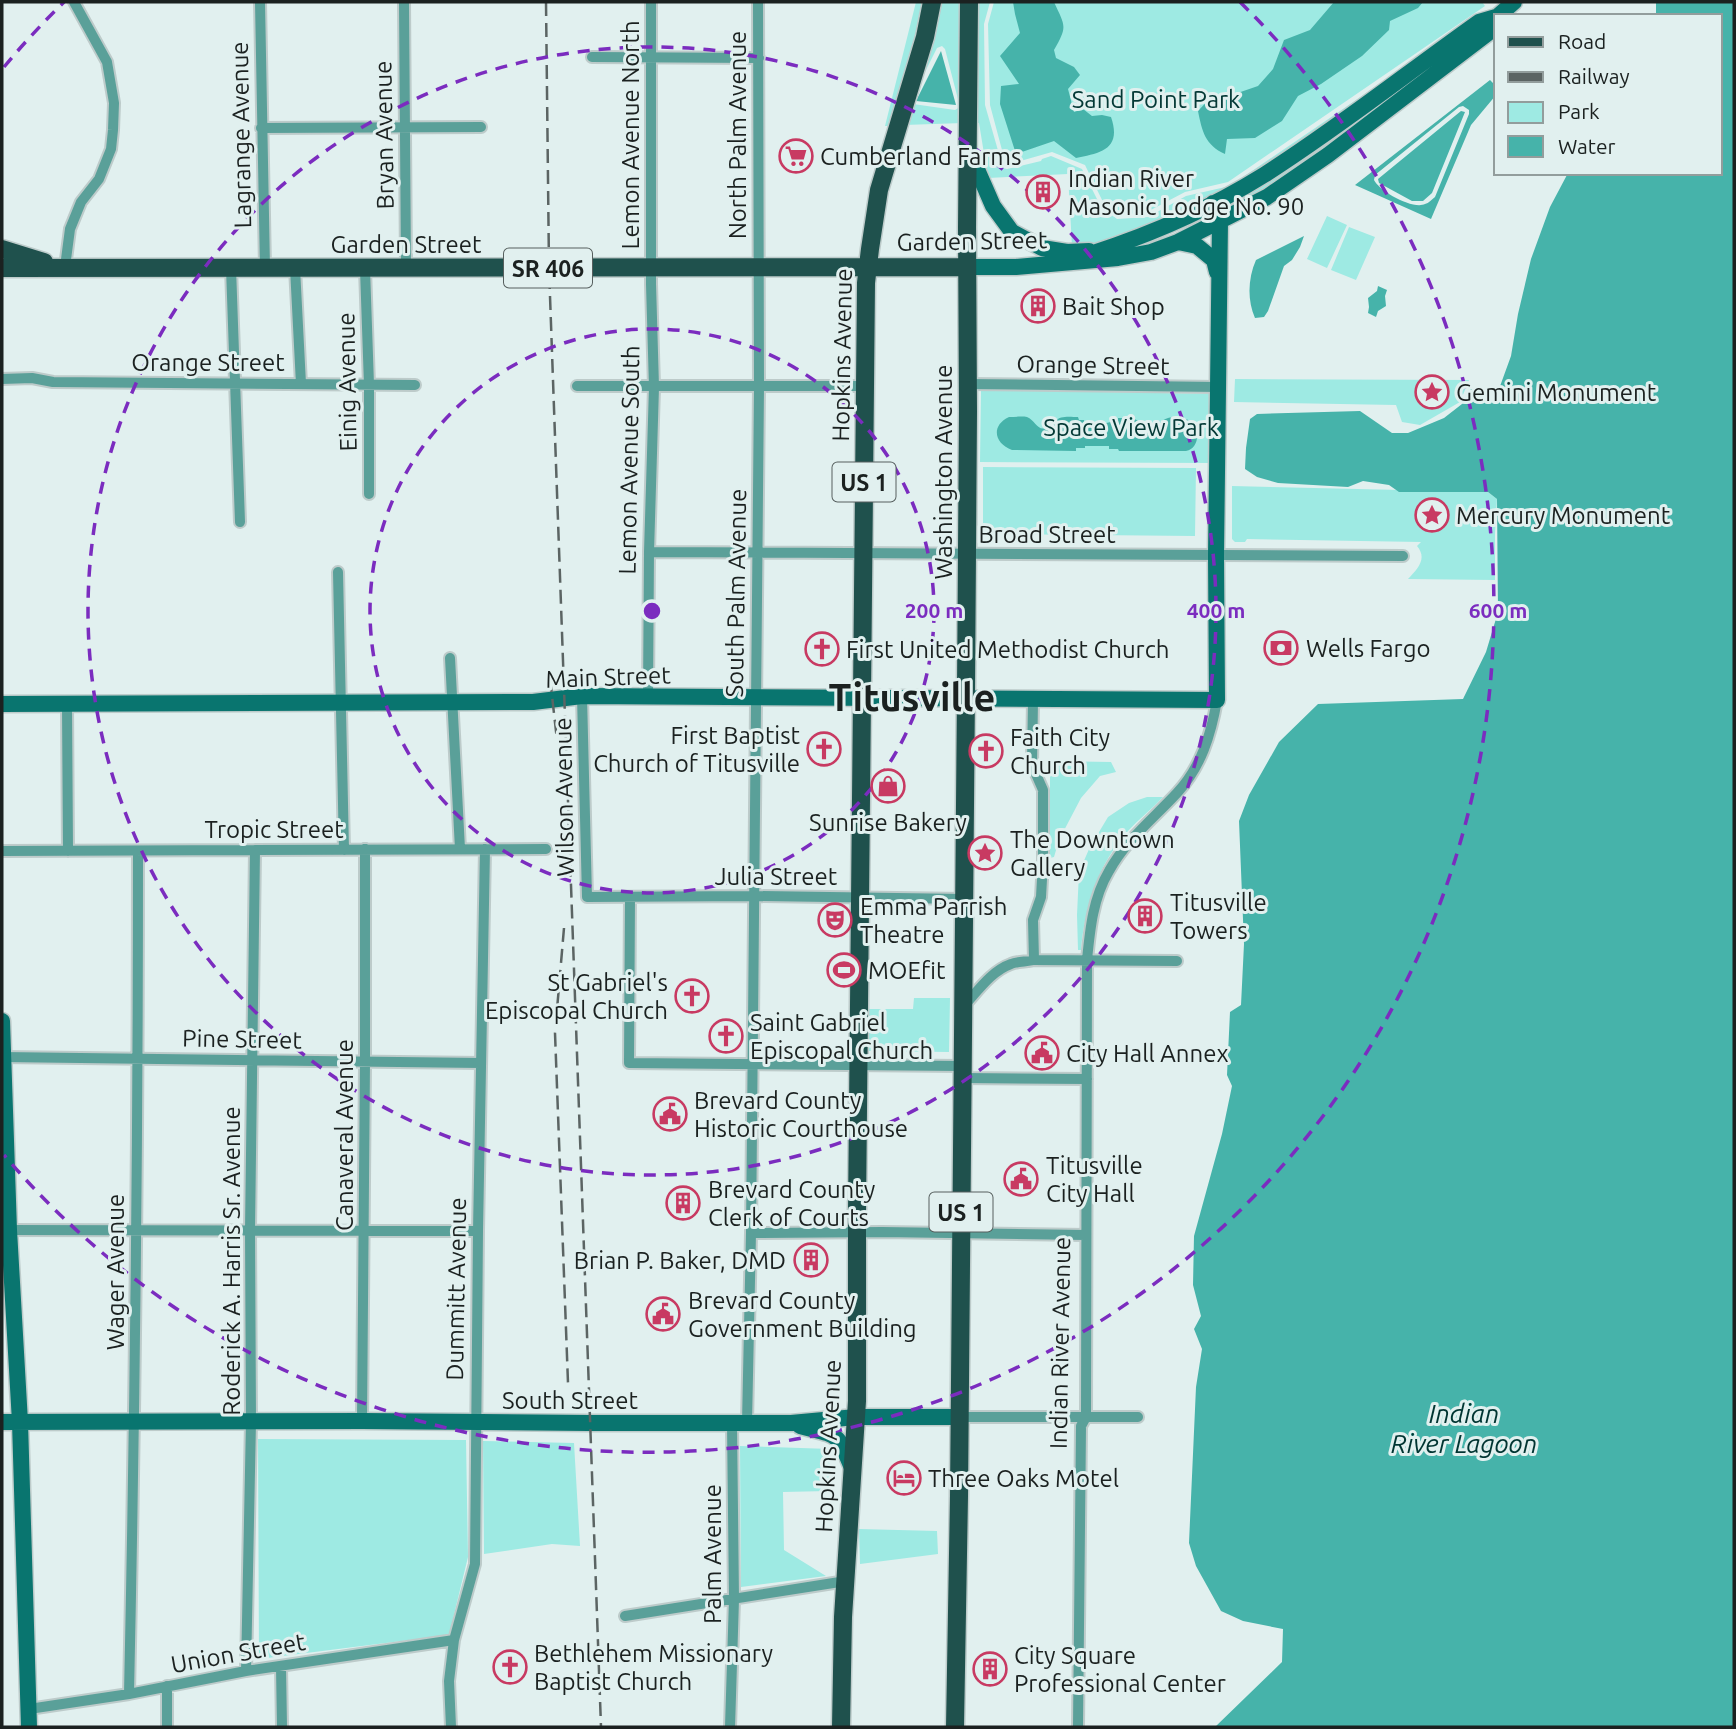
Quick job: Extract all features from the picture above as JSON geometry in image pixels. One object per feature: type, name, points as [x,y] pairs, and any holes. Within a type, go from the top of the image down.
[{"type":"main road","name":"Hopkins Avenue","points":[[841,1727],[842,1657],[856,1417],[867,267],[879,190],[925,37],[932,2]]},
{"type":"main road","name":"US 1","points":[[967,267],[969,2]]},
{"type":"main road","points":[[2,249],[65,267]]},
{"type":"main road","name":"Garden Street","points":[[2,268],[967,267]]},
{"type":"main road","name":"Washington Avenue","points":[[954,1727],[960,1417],[967,267]]},
{"type":"street","points":[[65,267],[71,229],[81,202],[99,179],[111,149],[114,103],[107,62],[74,2]]},
{"type":"street","name":"Lagrange Avenue","points":[[260,2],[265,268]]},
{"type":"street","name":"Bryan Avenue","points":[[404,2],[406,268]]},
{"type":"street","name":"Lemon Avenue North","points":[[651,2],[651,268]]},
{"type":"street","name":"North Palm Avenue","points":[[758,2],[759,268]]},
{"type":"street","points":[[1497,13],[1514,2]]},
{"type":"street","name":"Garden Street","points":[[1061,264],[1130,242],[1213,203],[1262,176],[1320,138],[1479,22],[1494,14]]},
{"type":"street","name":"Garden Street","points":[[967,267],[1061,264],[1151,252],[1178,242],[1266,197],[1354,137],[1488,34],[1494,20]]},
{"type":"street","points":[[592,57],[759,58]]},
{"type":"street","points":[[261,128],[481,127]]},
{"type":"street","points":[[968,148],[993,206],[1012,232],[1042,248],[1067,252],[1102,251]]},
{"type":"street","name":"Indian River Avenue","points":[[1078,1727],[1081,1426],[1086,1417],[1087,960],[1097,897],[1108,871],[1126,844],[1178,792],[1200,760],[1210,733],[1217,700],[1220,221],[1213,203]]},
{"type":"street","points":[[1178,242],[1197,246],[1214,260],[1219,280]]},
{"type":"street","points":[[231,268],[240,522]]},
{"type":"street","points":[[295,268],[300,384]]},
{"type":"street","name":"Lemon Avenue South","points":[[648,696],[654,387],[651,268]]},
{"type":"street","name":"South Palm Avenue","points":[[740,1423],[751,1233],[759,268]]},
{"type":"street","name":"Einig Avenue","points":[[365,269],[369,494]]},
{"type":"street","name":"Orange Street","points":[[2,379],[32,378],[53,382],[415,385]]},
{"type":"street","name":"Orange Street","points":[[968,384],[1219,387]]},
{"type":"street","points":[[577,387],[864,386]]},
{"type":"street","name":"Broad Street","points":[[649,552],[1402,556]]},
{"type":"street","points":[[338,572],[344,850]]},
{"type":"street","points":[[450,658],[460,849]]},
{"type":"street","name":"Main Street","points":[[2,704],[533,702],[582,695],[1217,700]]},
{"type":"street","name":"Wilson Avenue","points":[[582,695],[587,897]]},
{"type":"street","points":[[1033,700],[1032,765],[1043,790],[1043,861],[1041,897],[1033,920],[1034,960]]},
{"type":"street","points":[[67,705],[68,851]]},
{"type":"street","name":"Canaveral Avenue","points":[[362,1421],[365,849]]},
{"type":"street","name":"Dummitt Avenue","points":[[451,1727],[449,1681],[454,1640],[475,1564],[485,849]]},
{"type":"street","name":"Tropic Street","points":[[2,851],[547,849]]},
{"type":"street","name":"Wager Avenue","points":[[129,1694],[135,1421],[138,850]]},
{"type":"street","name":"Roderick A. Harris Sr. Avenue","points":[[247,1671],[255,850]]},
{"type":"street","name":"Julia Street","points":[[587,897],[964,899]]},
{"type":"street","points":[[630,897],[629,1063],[859,1065],[1087,1079]]},
{"type":"street","points":[[963,1007],[1002,968],[1016,962],[1177,961]]},
{"type":"street","points":[[2,1021],[6,1230],[20,1422],[29,1727]]},
{"type":"street","name":"Pine Street","points":[[3,1057],[481,1063]]},
{"type":"street","points":[[6,1230],[478,1231]]},
{"type":"street","points":[[751,1233],[1086,1235]]},
{"type":"street","name":"South Street","points":[[2,1422],[791,1423],[856,1417],[1138,1417]]},
{"type":"street","name":"Palm Avenue","points":[[730,1727],[740,1423]]},
{"type":"street","points":[[791,1423],[838,1438],[852,1468]]},
{"type":"street","points":[[625,1616],[846,1581]]},
{"type":"street","name":"Union Street","points":[[29,1709],[129,1694],[247,1671],[454,1640]]},
{"type":"street","points":[[281,1667],[282,1727]]},
{"type":"street","points":[[167,1686],[167,1727]]},
{"type":"green space","points":[[916,2],[927,2],[894,126],[885,126]]},
{"type":"green space","points":[[937,2],[964,2],[963,123],[904,125],[913,104],[955,110],[960,107],[942,46],[937,48],[912,98]]},
{"type":"green space","points":[[974,2],[990,2],[984,24],[985,105],[1003,168],[1041,161],[1051,156],[1082,169],[1100,205],[1117,219],[1148,217],[1186,196],[1230,186],[1466,25],[1318,133],[1211,198],[1101,245],[1072,246],[1068,174],[988,178],[979,123],[972,123]]},
{"type":"green space","name":"Sand Point Park","points":[[994,2],[1482,2],[1485,6],[1228,182],[1185,192],[1147,212],[1118,215],[1103,202],[1085,165],[1052,152],[1006,165],[990,105],[988,24]]},
{"type":"green space","points":[[1480,28],[1326,151],[1264,192],[1223,214],[1220,206]]},
{"type":"green space","points":[[1327,216],[1347,225],[1327,268],[1307,259]]},
{"type":"green space","points":[[1349,227],[1375,237],[1356,280],[1331,270]]},
{"type":"green space","name":"Space View Park","points":[[1235,379],[1469,380],[1460,402],[1420,425],[1402,422],[1396,405],[1234,402]]},
{"type":"green space","name":"Space View Park","points":[[981,390],[1215,394],[1215,463],[980,462]]},
{"type":"green space","points":[[983,467],[1196,468],[1195,536],[983,534]]},
{"type":"green space","name":"Space View Park","points":[[1232,486],[1488,492],[1497,499],[1495,580],[1408,579],[1420,564],[1422,555],[1417,546],[1421,542],[1247,539],[1245,542],[1235,542],[1232,539]]},
{"type":"green space","points":[[1050,761],[1111,762],[1116,772],[1100,776],[1081,798],[1059,840],[1054,857],[1050,858]]},
{"type":"green space","points":[[1147,797],[1163,797],[1128,831],[1101,872],[1086,917],[1081,950],[1078,950],[1079,872],[1090,847],[1108,817],[1129,803]]},
{"type":"green space","points":[[914,998],[950,998],[949,1052],[869,1051],[869,1009],[913,1009]]},
{"type":"green space","points":[[258,1439],[466,1440],[468,1557],[449,1635],[259,1659]]},
{"type":"green space","points":[[483,1441],[574,1443],[580,1546],[552,1544],[484,1554]]},
{"type":"green space","points":[[740,1446],[831,1449],[828,1491],[783,1492],[784,1550],[826,1576],[741,1587]]},
{"type":"green space","points":[[859,1529],[937,1531],[938,1554],[860,1564]]},
{"type":"water","points":[[1013,2],[1054,2],[1063,26],[1054,50],[1056,58],[1074,67],[1080,75],[1068,89],[1074,112],[1083,109],[1092,116],[1111,117],[1114,136],[1107,148],[1076,158],[1054,141],[1016,154],[1000,104],[1001,86],[1019,84],[1000,56],[1020,33]]},
{"type":"water","points":[[1334,2],[1423,2],[1418,8],[1390,21],[1389,30],[1362,56],[1298,96],[1282,121],[1255,138],[1227,139],[1225,154],[1213,146],[1203,131],[1198,111],[1213,95],[1226,97],[1258,86],[1273,69],[1284,40],[1310,30]]},
{"type":"water","name":"Indian River Lagoon","points":[[1656,2],[1734,2],[1734,1727],[1215,1727],[1282,1662],[1283,1629],[1243,1621],[1221,1611],[1196,1566],[1189,1543],[1196,1387],[1202,1349],[1194,1329],[1201,1316],[1193,1285],[1194,1236],[1232,1086],[1227,1075],[1230,1012],[1241,1005],[1244,944],[1239,821],[1249,795],[1279,742],[1318,704],[1463,699],[1486,652],[1498,612],[1497,499],[1488,492],[1399,492],[1389,485],[1363,481],[1348,487],[1278,483],[1257,477],[1245,469],[1250,419],[1257,414],[1360,411],[1392,433],[1408,433],[1444,418],[1462,404],[1470,389],[1499,389],[1511,356],[1531,259],[1550,207],[1567,175],[1722,175],[1722,14],[1656,14]]},
{"type":"water","points":[[941,51],[956,105],[916,101]]},
{"type":"water","points":[[1490,80],[1494,84],[1494,97],[1471,125],[1431,219],[1355,185]],"holes":[[[1463,106],[1469,110],[1435,197],[1426,204],[1405,202],[1389,194],[1374,180],[1375,175],[1459,107]]]},
{"type":"water","points":[[1461,111],[1465,112],[1432,193],[1423,201],[1412,201],[1379,183],[1378,179]]},
{"type":"water","points":[[1304,236],[1292,260],[1284,266],[1268,311],[1264,317],[1255,318],[1250,289],[1256,260]]},
{"type":"water","points":[[1378,286],[1387,290],[1386,306],[1378,311],[1376,317],[1368,313],[1368,298],[1377,291]]},
{"type":"water","points":[[1009,417],[1027,417],[1043,429],[1050,427],[1057,419],[1066,417],[1078,417],[1079,420],[1084,420],[1084,423],[1097,425],[1118,418],[1130,418],[1152,428],[1168,418],[1178,418],[1194,424],[1197,440],[1191,449],[1186,451],[1119,451],[1109,449],[1109,446],[1085,446],[1076,448],[1076,451],[1012,450],[1002,444],[997,435],[999,425]]},
{"type":"railway","points":[[546,2],[549,268],[601,1727]]},
{"type":"railway","points":[[550,678],[557,740]]},
{"type":"railway","points":[[564,928],[555,1033],[568,1383]]},
{"type":"place","name":"Cumberland Farms","points":[[796,156]]},
{"type":"place","name":"Indian River Masonic Lodge No. 90","points":[[1043,192]]},
{"type":"place","name":"Bait Shop","points":[[1038,306]]},
{"type":"place","name":"Gemini Monument","points":[[1432,392]]},
{"type":"place","name":"Mercury Monument","points":[[1432,515]]},
{"type":"place","name":"Wells Fargo","points":[[1281,648]]},
{"type":"place","name":"First United Methodist Church","points":[[822,649]]},
{"type":"place","name":"First Baptist Church of Titusville","points":[[824,749]]},
{"type":"place","name":"Faith City Church","points":[[986,751]]},
{"type":"place","name":"Sunrise Bakery","points":[[888,786]]},
{"type":"place","name":"The Downtown Gallery","points":[[985,853]]},
{"type":"place","name":"Titusville Towers","points":[[1145,916]]},
{"type":"place","name":"Emma Parrish Theatre","points":[[835,920]]},
{"type":"place","name":"MOEfit","points":[[844,970]]},
{"type":"place","name":"St Gabriel's Episcopal Church","points":[[692,996]]},
{"type":"place","name":"Saint Gabriel Episcopal Church","points":[[726,1036]]},
{"type":"place","name":"City Hall Annex","points":[[1042,1053]]},
{"type":"place","name":"Brevard County Historic Courthouse","points":[[670,1114]]},
{"type":"place","name":"Titusville City Hall","points":[[1021,1179]]},
{"type":"place","name":"Brevard County Clerk of Courts","points":[[683,1203]]},
{"type":"place","name":"Brian P. Baker, DMD","points":[[811,1260]]},
{"type":"place","name":"Brevard County Government Building","points":[[663,1314]]},
{"type":"place","name":"Three Oaks Motel","points":[[904,1478]]},
{"type":"place","name":"Bethlehem Missionary Baptist Church","points":[[510,1667]]},
{"type":"place","name":"City Square Professional Center","points":[[990,1669]]},
{"type":"district","name":"Titusville","points":[[912,697]]}]
